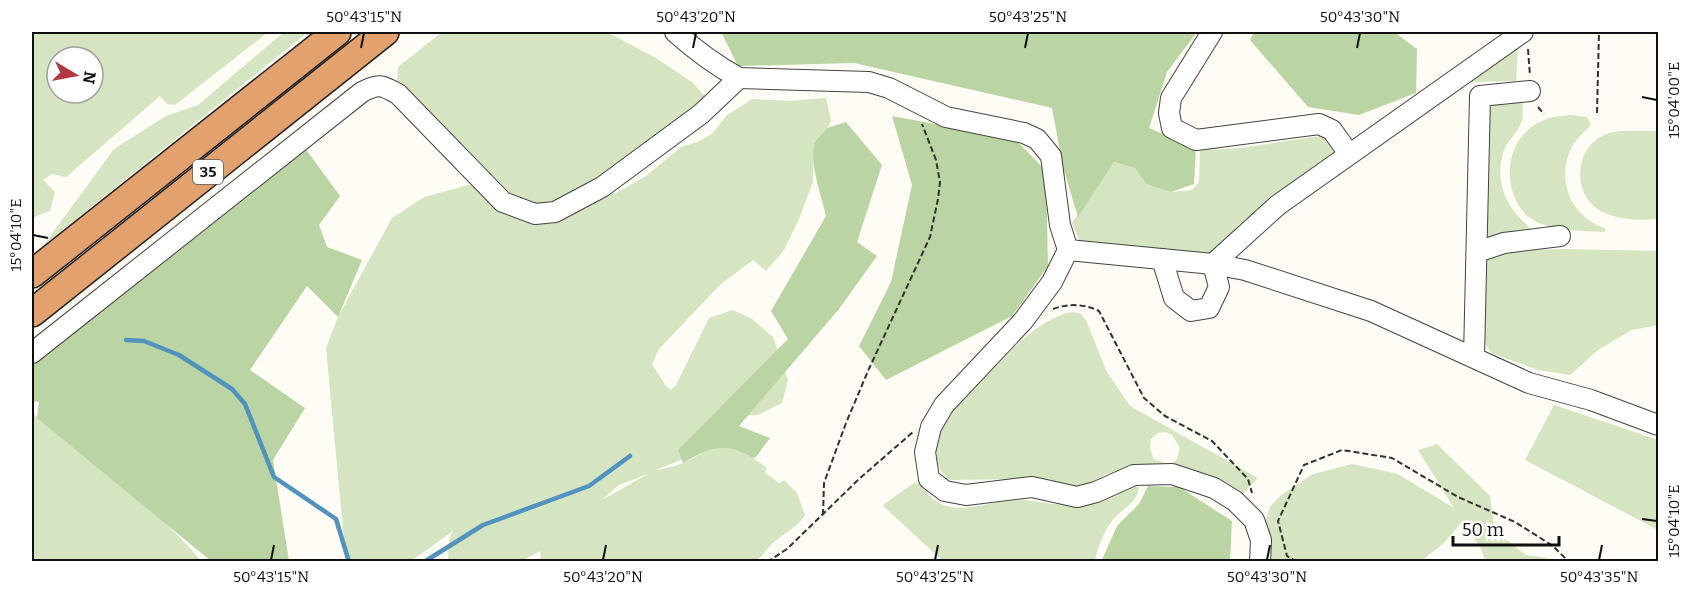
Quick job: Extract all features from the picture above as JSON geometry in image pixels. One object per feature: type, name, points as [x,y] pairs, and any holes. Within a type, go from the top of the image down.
[{"type":"highway","name":"35","points":[[32,274],[337,32]]},
{"type":"highway","name":"35","points":[[32,313],[385,32]]},
{"type":"street","points":[[675,32],[700,53],[740,78],[869,82],[889,88],[946,117],[1024,133],[1037,139],[1051,156],[1060,225],[1068,250],[1052,282],[1023,321],[944,405],[931,427],[925,452],[929,479],[945,491],[966,495],[1032,487],[1077,497],[1096,492],[1134,475],[1172,474],[1214,488],[1235,501],[1254,520],[1261,540],[1260,561]]},
{"type":"street","points":[[1212,32],[1171,98],[1169,113],[1172,128],[1196,140],[1319,124],[1332,130],[1349,154]]},
{"type":"street","points":[[1213,264],[1278,205],[1523,32]]},
{"type":"street","points":[[32,353],[362,92],[376,85],[398,94],[503,202],[536,214],[555,212],[602,187],[701,114],[740,78]]},
{"type":"street","points":[[1474,357],[1480,96],[1530,91]]},
{"type":"street","points":[[1477,252],[1504,243],[1560,236]]},
{"type":"street","points":[[1068,250],[1213,264],[1245,270],[1371,311],[1529,383],[1591,400],[1659,425]]},
{"type":"street","points":[[1162,259],[1174,298],[1191,311],[1209,308],[1219,287],[1213,264]]},
{"type":"path","points":[[1597,113],[1599,32]]},
{"type":"path","points":[[823,515],[824,483],[846,423],[930,237],[940,182],[936,160],[914,102]]},
{"type":"path","points":[[1052,309],[1062,305],[1087,305],[1099,311],[1144,398],[1165,416],[1212,441],[1248,479],[1254,499],[1254,520]]},
{"type":"path","points":[[767,561],[787,549],[859,479],[919,427]]},
{"type":"path","points":[[1297,561],[1287,556],[1278,521],[1304,465],[1342,450],[1392,458],[1458,497],[1515,522],[1553,546],[1569,561]]},
{"type":"green space","points":[[32,32],[268,32],[175,105],[167,104],[160,96],[66,177],[52,174],[43,180],[55,192],[50,211],[32,218]]},
{"type":"green space","points":[[284,32],[308,32],[43,246],[114,149],[166,116],[198,105]]},
{"type":"green space","points":[[442,32],[607,32],[656,58],[692,82],[708,100],[567,200],[538,208],[502,192],[397,86],[398,67]]},
{"type":"green space","points":[[721,32],[1197,32],[1167,72],[1149,128],[1196,148],[1194,184],[1171,192],[1146,184],[1135,168],[1114,162],[1078,217],[1063,167],[1052,108],[854,63],[738,66]]},
{"type":"green space","points":[[1254,32],[1394,32],[1417,49],[1416,93],[1359,115],[1308,107],[1250,40]]},
{"type":"green space","points":[[1518,47],[1516,81],[1472,82],[1467,73]]},
{"type":"green space","points":[[1522,97],[1522,120],[1503,153],[1500,177],[1512,209],[1538,234],[1484,243],[1487,100]]},
{"type":"green space","points":[[826,98],[831,121],[824,134],[816,140],[813,151],[813,182],[784,250],[766,271],[753,260],[721,284],[659,349],[652,364],[671,390],[676,385],[709,318],[733,310],[752,319],[773,337],[788,380],[782,403],[758,415],[731,416],[688,457],[656,470],[688,461],[710,450],[733,449],[748,455],[767,468],[765,473],[779,483],[784,480],[797,493],[805,515],[797,525],[772,543],[755,561],[541,561],[540,551],[522,561],[448,561],[449,539],[453,531],[411,561],[346,561],[326,348],[338,317],[392,218],[424,197],[476,183],[504,211],[616,193],[646,176],[681,147],[712,134],[727,115],[752,99],[790,101]],"holes":[[[650,473],[602,500],[619,485]]]},
{"type":"green space","points":[[1570,115],[1587,117],[1591,125],[1574,144],[1567,159],[1565,171],[1569,195],[1583,215],[1593,223],[1605,228],[1605,232],[1566,230],[1546,226],[1523,212],[1512,190],[1510,168],[1515,147],[1521,138],[1528,130],[1547,119]]},
{"type":"green space","points":[[892,116],[1015,139],[1046,171],[1048,266],[1012,316],[886,380],[859,346],[891,282],[912,185]]},
{"type":"green space","points":[[846,122],[882,165],[857,242],[877,256],[839,309],[739,426],[770,438],[756,457],[753,458],[734,450],[717,448],[683,463],[678,450],[788,339],[771,311],[826,216],[814,169],[813,150],[817,139],[827,128]]},
{"type":"green space","points":[[1621,131],[1658,131],[1658,219],[1630,219],[1610,215],[1593,205],[1585,195],[1580,172],[1582,160],[1588,149],[1596,140],[1607,134]]},
{"type":"green space","points":[[1320,136],[1340,152],[1239,224],[1227,239],[1207,257],[1080,242],[1072,223],[1114,162],[1135,168],[1146,184],[1171,192],[1192,190],[1199,182],[1200,150],[1241,148]]},
{"type":"green space","points":[[305,148],[340,196],[319,225],[327,247],[362,260],[338,317],[307,286],[250,370],[305,408],[273,460],[289,561],[211,561],[37,418],[39,402],[32,401],[32,363]]},
{"type":"green space","points":[[1563,249],[1658,251],[1658,325],[1632,330],[1598,350],[1570,375],[1538,370],[1491,353],[1479,333],[1485,306],[1485,260],[1496,251]]},
{"type":"green space","points":[[1074,312],[1081,314],[1086,320],[1107,372],[1130,406],[1258,478],[1241,495],[1133,468],[1106,474],[1076,490],[1039,481],[951,480],[943,474],[938,466],[936,447],[946,419],[1009,352],[1042,325],[1059,316]],"holes":[[[1165,432],[1172,435],[1180,448],[1177,459],[1173,463],[1154,459],[1150,449],[1151,439],[1158,433]]]},
{"type":"green space","points":[[1554,405],[1658,440],[1658,530],[1525,460]]},
{"type":"green space","points":[[32,413],[142,502],[201,561],[32,561]]},
{"type":"green space","points":[[1437,444],[1490,496],[1495,531],[1526,555],[1547,558],[1550,561],[1485,561],[1481,549],[1463,521],[1443,544],[1421,561],[1268,561],[1269,542],[1265,523],[1270,507],[1281,495],[1313,474],[1352,464],[1398,474],[1454,508],[1418,450]]},
{"type":"green space","points":[[914,483],[920,484],[941,504],[964,508],[1016,500],[1060,505],[1075,504],[1132,485],[1139,487],[1136,497],[1106,530],[1095,561],[943,561],[884,507],[884,504]]},
{"type":"green space","points":[[1148,486],[1179,487],[1232,521],[1230,561],[1101,562],[1117,526],[1139,504]]},
{"type":"waterway","points":[[126,340],[144,341],[179,355],[232,389],[245,404],[274,477],[336,519],[349,562]]},
{"type":"waterway","points":[[424,562],[483,525],[589,486],[630,456]]}]
